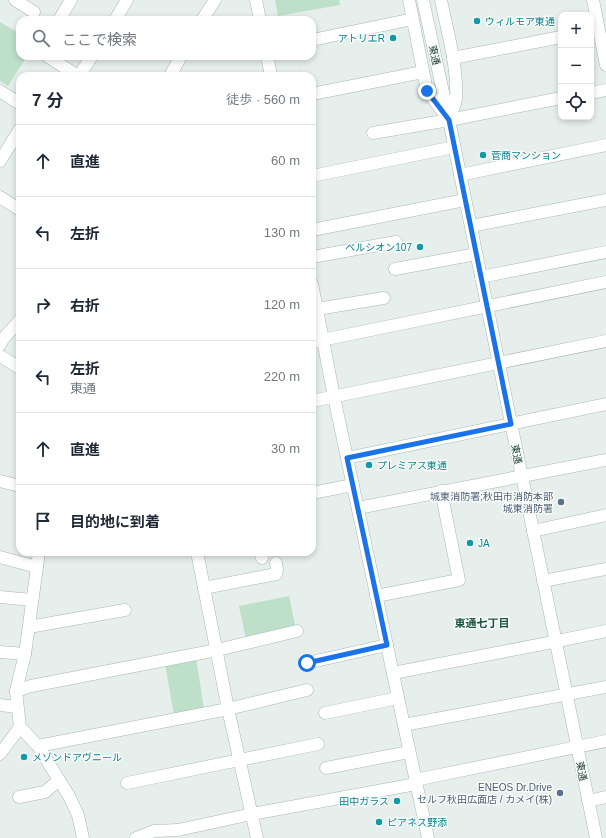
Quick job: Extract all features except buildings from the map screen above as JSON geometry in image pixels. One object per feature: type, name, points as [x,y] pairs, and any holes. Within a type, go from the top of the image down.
[{"type":"street","points":[[15,0],[34,12]]},
{"type":"street","points":[[61,16],[71,0]]},
{"type":"street","points":[[117,16],[127,0]]},
{"type":"street","points":[[205,16],[215,0]]},
{"type":"street","points":[[256,0],[259,16]]},
{"type":"street","points":[[409,0],[427,91],[449,120]]},
{"type":"street","name":"東通","points":[[423,0],[449,120],[486,306],[499,362],[596,838]]},
{"type":"street","points":[[441,0],[452,58],[456,101],[449,120]]},
{"type":"street","points":[[598,7],[595,30],[606,65]]},
{"type":"street","points":[[316,39],[413,19]]},
{"type":"street","points":[[452,58],[558,38]]},
{"type":"street","points":[[53,60],[72,72]]},
{"type":"street","points":[[81,72],[89,60]]},
{"type":"street","points":[[172,72],[179,60]]},
{"type":"street","points":[[268,60],[270,72]]},
{"type":"street","points":[[316,93],[423,72]]},
{"type":"street","points":[[594,92],[606,90]]},
{"type":"street","points":[[0,91],[16,101]]},
{"type":"street","points":[[373,133],[558,99]]},
{"type":"street","points":[[0,161],[16,135]]},
{"type":"street","points":[[460,175],[606,145]]},
{"type":"street","points":[[316,175],[454,147]]},
{"type":"street","points":[[0,197],[16,207]]},
{"type":"street","points":[[316,229],[465,200]]},
{"type":"street","points":[[470,226],[606,200]]},
{"type":"street","points":[[316,256],[396,242]]},
{"type":"street","points":[[481,277],[606,252]]},
{"type":"street","points":[[395,269],[476,254]]},
{"type":"street","points":[[318,340],[606,282]]},
{"type":"street","points":[[317,310],[384,298]]},
{"type":"street","points":[[316,305],[318,340],[334,397],[428,838]]},
{"type":"street","points":[[0,345],[3,339],[16,324]]},
{"type":"street","points":[[316,401],[606,341]]},
{"type":"street","points":[[0,356],[16,366]]},
{"type":"street","points":[[347,458],[606,404]]},
{"type":"street","points":[[358,508],[606,460]]},
{"type":"street","points":[[0,481],[16,485]]},
{"type":"street","points":[[316,492],[353,485]]},
{"type":"street","points":[[376,596],[459,580],[441,491]]},
{"type":"street","points":[[533,530],[606,515]]},
{"type":"street","points":[[38,556],[25,654],[16,691],[20,727],[38,746],[69,796],[78,815],[83,838]]},
{"type":"street","points":[[198,556],[228,709],[257,838]]},
{"type":"street","points":[[0,557],[37,567]]},
{"type":"street","points":[[204,588],[276,574],[276,563]]},
{"type":"street","points":[[543,581],[606,569]]},
{"type":"street","points":[[0,597],[32,600]]},
{"type":"street","points":[[29,627],[125,610]]},
{"type":"street","points":[[16,691],[31,686],[216,650],[297,631]]},
{"type":"street","points":[[393,673],[606,631]]},
{"type":"street","points":[[307,663],[387,645]]},
{"type":"street","points":[[0,652],[25,654]]},
{"type":"street","points":[[404,725],[606,687]]},
{"type":"street","points":[[38,746],[228,709],[307,690]]},
{"type":"street","points":[[325,713],[398,698]]},
{"type":"street","points":[[0,705],[17,707]]},
{"type":"street","points":[[0,754],[20,727]]},
{"type":"street","points":[[136,838],[154,831],[178,830],[416,782],[606,741]]},
{"type":"street","points":[[127,783],[318,744]]},
{"type":"street","points":[[326,768],[410,752]]},
{"type":"street","points":[[19,797],[45,792],[59,780]]},
{"type":"street","points":[[588,801],[606,797]]},
{"type":"green space","points":[[275,0],[339,0],[340,5],[278,16]]},
{"type":"green space","points":[[0,22],[16,32],[16,60],[24,60],[8,86],[0,81]]},
{"type":"green space","points":[[289,596],[296,629],[246,639],[239,606]]},
{"type":"green space","points":[[196,658],[204,709],[174,715],[165,664]]},
{"type":"place","name":"ウィルモア東通","points":[[477,21]]},
{"type":"place","name":"アトリエR","points":[[393,38]]},
{"type":"place","name":"菅商マンション","points":[[483,155]]},
{"type":"place","name":"ベルシオン107","points":[[420,247]]},
{"type":"place","name":"プレミアス東通","points":[[369,465]]},
{"type":"place","name":"城東消防署;秋田市消防本部 城東消防署","points":[[561,502]]},
{"type":"place","name":"JA","points":[[470,543]]},
{"type":"place","name":"メゾンドアヴニール","points":[[24,757]]},
{"type":"place","name":"ENEOS Dr.Drive セルフ秋田広面店 / カメイ(株)","points":[[560,793]]},
{"type":"place","name":"田中ガラス","points":[[397,801]]},
{"type":"place","name":"ピアネス野添","points":[[379,822]]},
{"type":"district","name":"東通七丁目","points":[[482,623]]},
{"type":"route","points":[[307,663],[387,645],[347,458],[511,424],[449,120],[427,91]]}]
